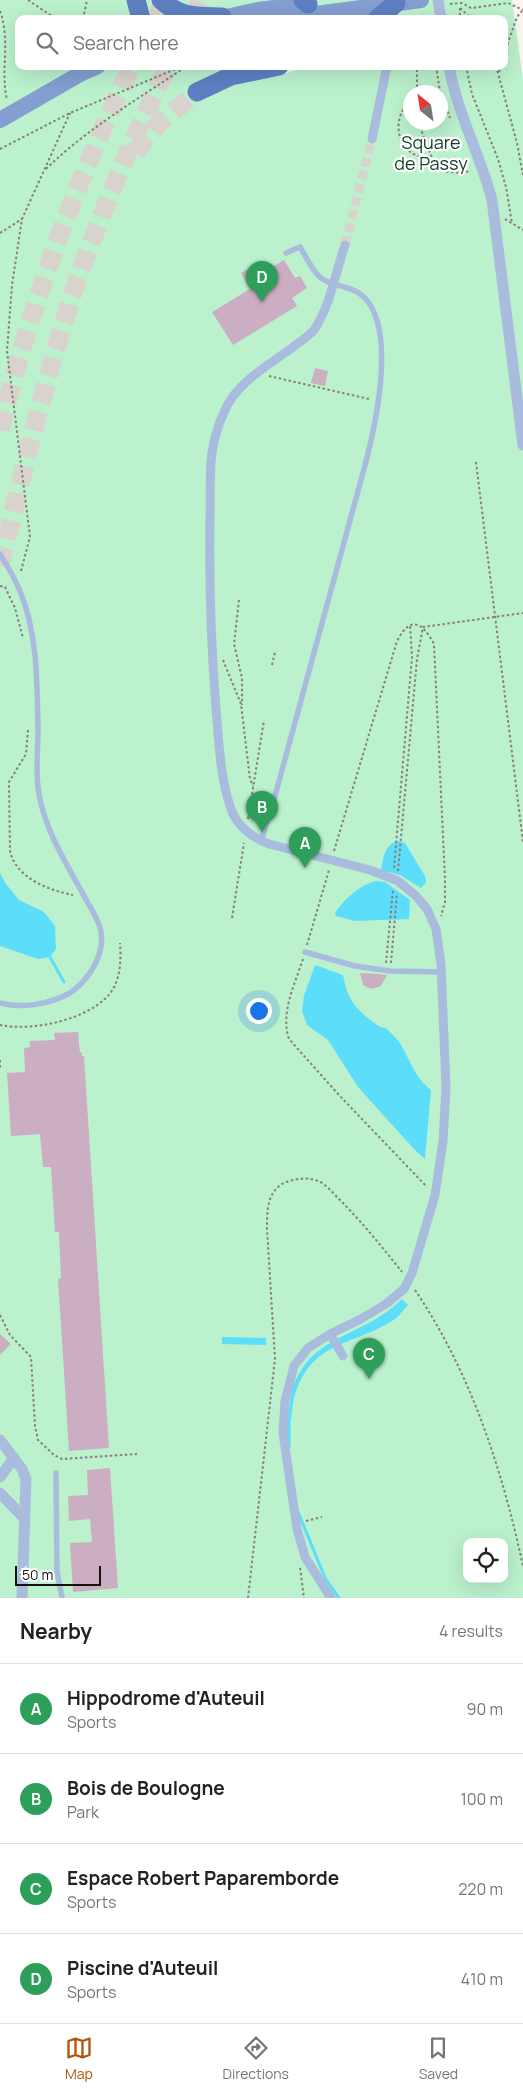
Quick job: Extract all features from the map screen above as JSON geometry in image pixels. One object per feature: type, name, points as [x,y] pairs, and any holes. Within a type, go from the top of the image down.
[{"type":"highway","points":[[136,0],[140,15]]},
{"type":"highway","points":[[161,0],[185,15]]},
{"type":"highway","points":[[197,92],[231,76],[260,70]]},
{"type":"main road","points":[[234,15],[305,2],[339,0]]},
{"type":"main road","points":[[336,15],[395,11],[421,0]]},
{"type":"main road","points":[[0,120],[89,70]]},
{"type":"street","points":[[438,0],[440,15]]},
{"type":"street","points":[[372,140],[386,70]]},
{"type":"street","points":[[450,70],[452,86],[464,124],[483,166],[492,200],[523,445]]},
{"type":"street","points":[[330,1598],[305,1557],[296,1524],[283,1433],[285,1401],[294,1366],[308,1348],[386,1304],[404,1289],[408,1280],[435,1196],[443,1141],[446,1087],[442,972],[436,929],[427,909],[416,896],[398,881],[332,860],[255,839],[240,824],[230,808],[219,739],[214,679],[209,552],[212,453],[218,426],[226,407],[236,393],[313,331],[331,292],[344,245]]},
{"type":"street","points":[[330,1334],[343,1356]]},
{"type":"street","points":[[0,1440],[14,1458],[26,1479],[23,1517],[22,1598]]},
{"type":"street","points":[[0,1477],[14,1458]]},
{"type":"street","points":[[0,1494],[23,1517]]},
{"type":"lane","points":[[261,841],[375,426],[379,401],[381,355],[378,326],[371,305],[362,295],[351,288],[320,278],[300,246],[286,253]]},
{"type":"lane","points":[[0,554],[16,583],[33,636],[36,664],[38,792],[43,813],[62,855],[95,917],[102,936],[100,952],[89,974],[74,989],[58,998],[29,1006],[0,1003]]},
{"type":"lane","points":[[305,952],[355,966],[388,970],[442,972]]},
{"type":"lane","points":[[56,1473],[56,1571],[62,1598]]},
{"type":"path","points":[[28,0],[50,15]]},
{"type":"path","points":[[84,15],[87,0]]},
{"type":"path","points":[[451,4],[462,3],[470,8],[508,3],[522,10],[517,17],[508,43]]},
{"type":"path","points":[[460,15],[460,8],[468,15]]},
{"type":"path","points":[[0,11],[5,23],[6,63],[4,88],[8,102]]},
{"type":"path","points":[[0,150],[70,113],[173,70]]},
{"type":"path","points":[[43,172],[69,147],[92,129],[181,70]]},
{"type":"path","points":[[417,70],[417,85]]},
{"type":"path","points":[[437,70],[439,85]]},
{"type":"path","points":[[467,70],[472,94],[498,159],[506,187],[512,223]]},
{"type":"path","points":[[497,70],[518,143],[523,175]]},
{"type":"path","points":[[498,74],[500,70]]},
{"type":"path","points":[[403,110],[399,119],[403,146],[410,154],[422,158],[431,157]]},
{"type":"path","points":[[0,586],[5,587],[16,583],[30,537],[7,351],[12,285],[22,219],[70,113]]},
{"type":"path","points":[[421,130],[436,168],[442,172],[455,173],[474,170]]},
{"type":"path","points":[[0,233],[22,219]]},
{"type":"path","points":[[506,219],[523,230]]},
{"type":"path","points":[[258,374],[379,401]]},
{"type":"path","points":[[476,462],[523,842]]},
{"type":"path","points":[[5,587],[15,608],[24,644]]},
{"type":"path","points":[[239,600],[234,644],[242,678],[241,707],[250,779],[253,786]]},
{"type":"path","points":[[435,1196],[332,1088],[289,1039],[285,1017],[396,641],[403,629],[410,624],[423,627],[523,613]]},
{"type":"path","points":[[394,873],[412,657],[410,624]]},
{"type":"path","points":[[398,874],[417,659],[423,627]]},
{"type":"path","points":[[423,627],[434,644],[442,775],[445,902],[436,929]]},
{"type":"path","points":[[272,665],[275,652]]},
{"type":"path","points":[[223,659],[241,707]]},
{"type":"path","points":[[28,729],[26,754],[10,782],[10,851],[12,861],[42,887],[85,898]]},
{"type":"path","points":[[388,970],[393,887]]},
{"type":"path","points":[[388,970],[397,889]]},
{"type":"path","points":[[0,1024],[31,1028],[54,1024],[98,1003],[107,996],[115,983],[120,961],[120,943]]},
{"type":"path","points":[[0,1060],[0,1070]]},
{"type":"path","points":[[248,1598],[275,1359],[267,1208],[272,1192],[283,1183],[298,1178],[312,1179],[323,1184],[353,1213],[408,1280],[451,1352],[473,1399],[493,1452],[508,1499],[523,1566]]},
{"type":"path","points":[[0,1315],[10,1335],[31,1357],[35,1426],[40,1442],[54,1455],[62,1459],[137,1454]]},
{"type":"path","points":[[296,1524],[322,1516]]},
{"type":"path","points":[[304,1598],[299,1564],[305,1557]]},
{"type":"green space","name":"Square de Passy","points":[[0,0],[512,0],[523,79],[523,1598],[0,1598]]},
{"type":"water","points":[[398,841],[405,843],[425,876],[426,882],[421,888],[400,875],[381,870],[387,849]]},
{"type":"water","points":[[0,873],[19,900],[44,912],[55,926],[56,949],[50,957],[38,959],[0,946]]},
{"type":"water","points":[[376,881],[385,882],[410,900],[409,919],[355,921],[336,916],[335,913],[353,893]]},
{"type":"water","points":[[315,965],[343,975],[346,989],[354,1004],[369,1019],[379,1026],[386,1028],[397,1039],[421,1080],[431,1090],[425,1159],[358,1087],[328,1040],[307,1025],[302,1011],[304,996]]},
{"type":"water","points":[[402,1299],[408,1305],[394,1320],[321,1355],[301,1379],[294,1398],[290,1397],[298,1376],[309,1360],[322,1348],[370,1322]]},
{"type":"water","points":[[222,1337],[266,1338],[266,1345],[222,1344]]},
{"type":"building","points":[[284,260],[295,278],[300,276],[307,288],[292,298],[297,306],[233,345],[212,312],[250,289],[241,273],[256,264],[262,273]]},
{"type":"building","points":[[315,368],[328,371],[325,386],[311,383]]},
{"type":"building","points":[[360,973],[387,975],[381,986],[371,989],[363,985]]},
{"type":"building","points":[[78,1032],[80,1053],[82,1052],[82,1056],[84,1056],[109,1448],[69,1451],[58,1279],[61,1278],[59,1232],[55,1232],[51,1167],[43,1167],[40,1134],[11,1136],[7,1073],[25,1072],[24,1048],[30,1047],[30,1041],[55,1040],[54,1033]]},
{"type":"building","points":[[0,1334],[11,1344],[0,1355]]},
{"type":"building","points":[[110,1468],[118,1588],[73,1592],[70,1543],[92,1542],[90,1519],[69,1521],[68,1496],[88,1495],[87,1470]]},
{"type":"waterway","points":[[50,957],[64,982]]},
{"type":"waterway","points":[[289,1447],[289,1422],[292,1398]]},
{"type":"waterway","points":[[298,1512],[326,1580],[339,1598]]},
{"type":"tunnel","points":[[158,15],[165,0]]},
{"type":"tunnel","points":[[194,15],[201,0]]},
{"type":"tunnel","points":[[0,430],[26,336],[56,245],[73,199],[130,70]]},
{"type":"tunnel","points":[[0,566],[66,313],[98,224],[143,118],[166,70]]},
{"type":"tunnel","points":[[135,152],[159,123],[197,92]]},
{"type":"tunnel","points":[[345,245],[372,139]]},
{"type":"place","name":"Piscine d'Auteuil","points":[[262,302]]},
{"type":"place","name":"Bois de Boulogne","points":[[262,832]]},
{"type":"place","name":"Hippodrome d'Auteuil","points":[[305,868]]},
{"type":"place","name":"Espace Robert Paparemborde","points":[[369,1379]]}]
